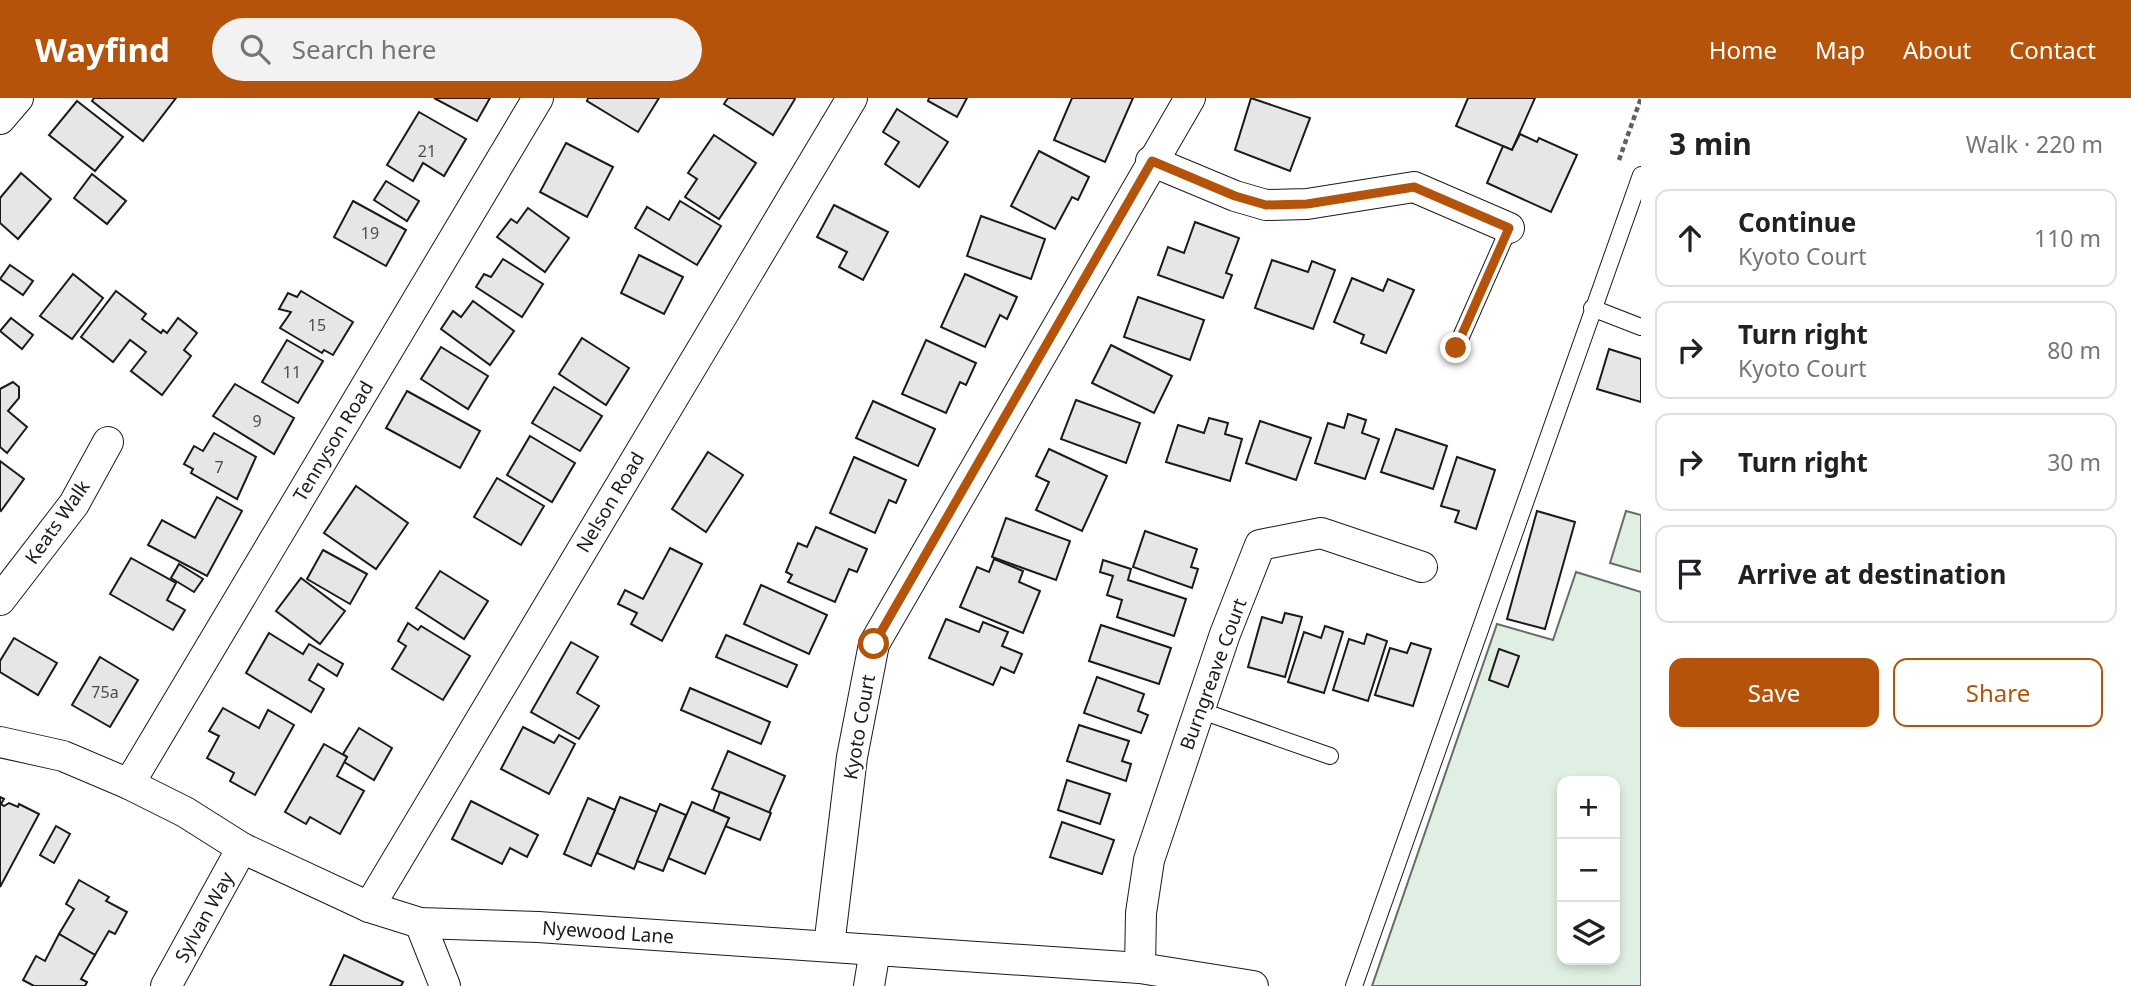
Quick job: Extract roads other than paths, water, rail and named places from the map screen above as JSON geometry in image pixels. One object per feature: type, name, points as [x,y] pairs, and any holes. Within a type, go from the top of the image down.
[{"type":"street","points":[[0,119],[18,98]]},
{"type":"street","name":"Tennyson Road","points":[[130,784],[538,98]]},
{"type":"street","name":"Nelson Road","points":[[369,906],[852,98]]},
{"type":"street","name":"Kyoto Court","points":[[829,946],[852,757],[874,644],[1190,98]]},
{"type":"street","points":[[1152,161],[1235,196],[1266,205],[1307,204],[1414,187],[1509,228]]},
{"type":"street","name":"Keats Walk","points":[[0,600],[74,504],[108,442]]},
{"type":"street","name":"Burngreave Court","points":[[1140,968],[1141,913],[1149,860],[1199,710],[1260,545],[1321,533],[1422,567]]},
{"type":"street","name":"Nyewood Lane","points":[[0,742],[63,757],[130,784],[185,812],[242,848],[369,906],[420,923],[538,927],[1140,968],[1253,986]]},
{"type":"street","name":"Sylvan Way","points":[[166,986],[242,848]]},
{"type":"street","points":[[420,923],[445,986]]},
{"type":"street","points":[[869,986],[875,950]]},
{"type":"lane","points":[[1354,986],[1641,175]]},
{"type":"lane","points":[[1456,348],[1509,228]]},
{"type":"lane","points":[[1592,309],[1641,327]]},
{"type":"lane","points":[[1199,710],[1330,755]]}]
